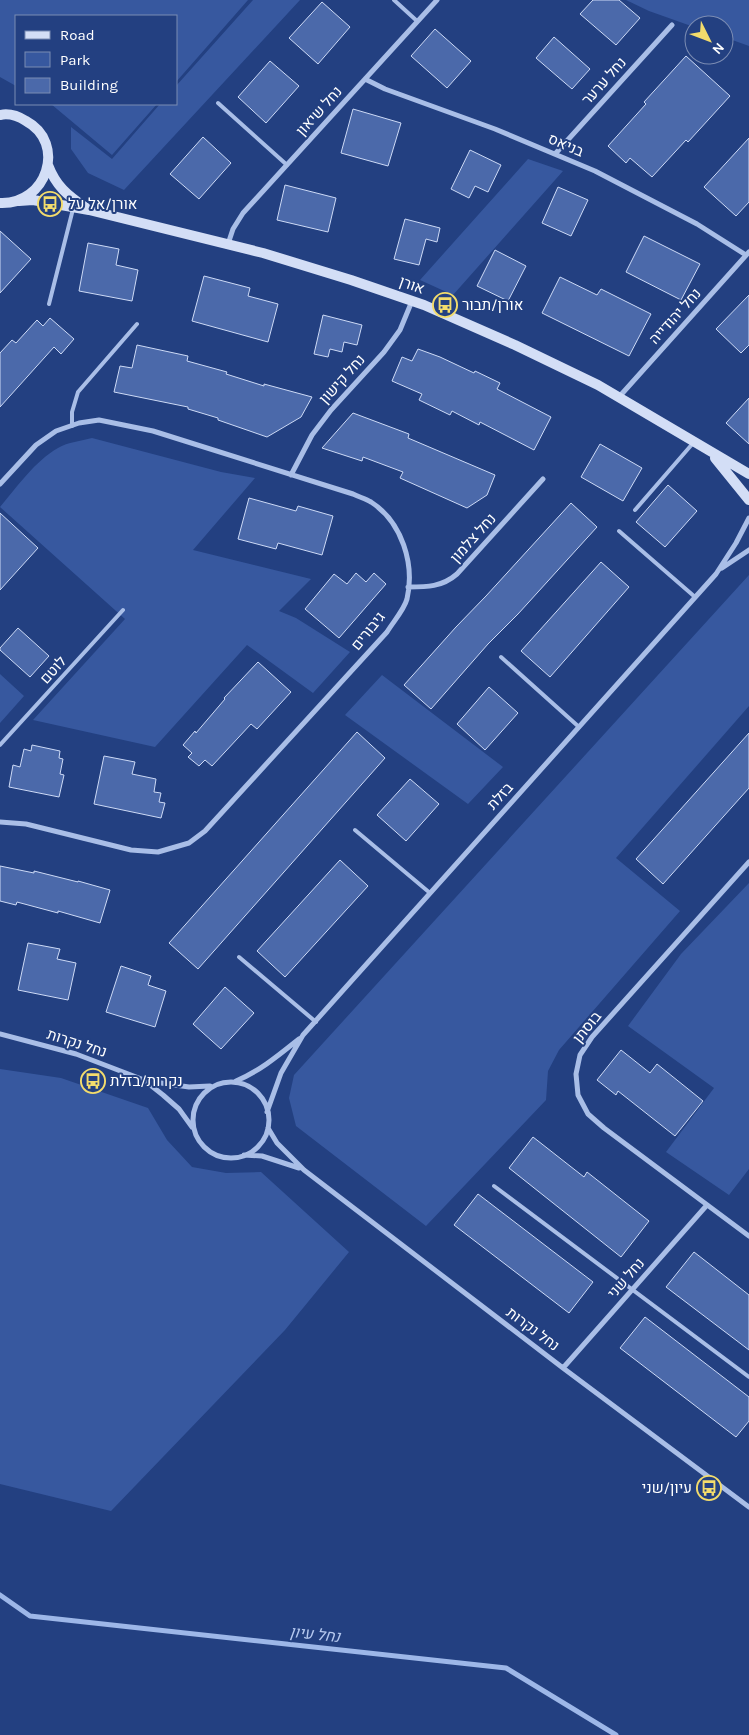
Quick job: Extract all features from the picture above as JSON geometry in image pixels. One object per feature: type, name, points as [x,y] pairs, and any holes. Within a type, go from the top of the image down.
[{"type":"street","name":"נחל שיאון","points":[[228,244],[232,229],[243,213],[436,0]]},
{"type":"street","name":"נחל ערער","points":[[555,154],[672,25]]},
{"type":"street","name":"בניאס","points":[[365,79],[385,89],[495,129],[595,170],[689,219],[748,254]]},
{"type":"street","points":[[0,115],[19,117],[32,124],[42,135],[48,149],[48,164],[44,179],[38,187],[31,194],[19,200],[2,204]]},
{"type":"street","name":"אורן","points":[[48,164],[56,182],[66,193],[89,210]]},
{"type":"street","name":"אורן","points":[[19,200],[33,200],[89,210],[228,244],[303,265],[412,301],[515,344],[619,397],[749,474]]},
{"type":"street","name":"נחל יהודייה","points":[[619,397],[748,254]]},
{"type":"street","name":"נחל קישון","points":[[290,475],[312,435],[331,410],[384,352],[400,330],[412,301]]},
{"type":"street","name":"גיבורים","points":[[0,484],[36,445],[56,431],[99,420],[153,431],[353,494],[371,502],[391,520],[403,542],[410,572],[407,600],[387,632],[205,831],[189,843],[158,852],[131,850],[26,824],[0,822]]},
{"type":"street","name":"אורן","points":[[699,444],[732,477],[749,500]]},
{"type":"street","name":"נחל צלמון","points":[[408,588],[427,587],[448,582],[543,479]]},
{"type":"street","name":"בזלת","points":[[716,574],[749,518]]},
{"type":"street","name":"בזלת","points":[[235,1082],[268,1064],[316,1022],[716,574],[749,550]]},
{"type":"street","name":"בוסתן","points":[[749,862],[592,1038],[580,1056],[576,1074],[578,1095],[588,1114],[749,1236]]},
{"type":"street","name":"נחל נקרות","points":[[0,1034],[76,1054],[144,1080],[189,1087],[212,1086]]},
{"type":"street","name":"בזלת","points":[[268,1112],[281,1073],[303,1035]]},
{"type":"street","name":"נחל נקרות","points":[[144,1080],[178,1109],[193,1129]]},
{"type":"street","points":[[223,1082],[235,1082],[254,1089],[260,1095],[268,1112],[268,1128],[263,1139],[255,1149],[244,1155],[231,1158],[218,1156],[207,1150],[198,1140],[193,1129],[192,1116],[196,1103],[202,1094],[212,1086],[223,1082]]},
{"type":"street","name":"נחל נקרות","points":[[268,1128],[277,1143],[304,1170],[749,1507]]},
{"type":"street","name":"נחל נקרות","points":[[244,1155],[262,1156],[304,1170]]},
{"type":"street","name":"נחל שני","points":[[564,1368],[707,1205]]},
{"type":"lane","points":[[394,0],[418,21]]},
{"type":"lane","points":[[218,103],[287,165]]},
{"type":"lane","points":[[49,304],[73,207]]},
{"type":"lane","points":[[72,426],[72,412],[78,392],[137,324]]},
{"type":"lane","points":[[634,510],[699,444]]},
{"type":"lane","points":[[619,531],[695,597]]},
{"type":"lane","name":"לוטם","points":[[0,744],[123,610]]},
{"type":"lane","points":[[501,657],[579,727]]},
{"type":"lane","points":[[355,830],[430,893]]},
{"type":"lane","points":[[239,957],[316,1022]]},
{"type":"lane","points":[[494,1186],[749,1377]]},
{"type":"green space","points":[[0,0],[248,0],[178,80],[178,15],[15,15],[15,85],[0,77]]},
{"type":"green space","points":[[253,0],[300,0],[124,190],[88,173],[71,149],[71,127],[112,159],[159,105],[178,105],[178,84]]},
{"type":"green space","points":[[626,0],[749,0],[749,46],[734,41],[734,15],[684,15],[684,23],[649,11]]},
{"type":"green space","points":[[52,105],[156,105],[112,155]]},
{"type":"green space","points":[[528,159],[563,171],[453,295],[420,280]]},
{"type":"green space","points":[[92,438],[221,472],[255,478],[193,550],[311,579],[279,611],[296,618],[350,652],[313,693],[247,645],[155,747],[33,720],[125,619],[0,507],[27,475],[50,453],[66,444]]},
{"type":"green space","points":[[749,575],[749,706],[616,858],[680,911],[559,1050],[548,1071],[546,1100],[426,1226],[296,1126],[289,1098],[294,1075]]},
{"type":"green space","points":[[0,674],[24,696],[0,723]]},
{"type":"green space","points":[[382,675],[503,767],[468,804],[345,715]]},
{"type":"green space","points":[[749,883],[749,1169],[729,1195],[666,1152],[714,1088],[628,1026],[681,954]]},
{"type":"green space","points":[[0,1069],[61,1078],[148,1108],[167,1140],[192,1167],[226,1173],[261,1172],[349,1252],[285,1330],[111,1511],[0,1484]]},
{"type":"building","points":[[593,0],[619,0],[640,18],[616,45],[580,14]]},
{"type":"building","points":[[322,2],[350,27],[318,64],[289,38]]},
{"type":"building","points":[[435,29],[471,61],[447,88],[411,56]]},
{"type":"building","points":[[554,37],[590,69],[572,89],[536,58]]},
{"type":"building","points":[[684,58],[684,65],[696,65],[730,96],[688,142],[686,140],[652,177],[630,158],[626,163],[608,146],[646,104],[644,102]]},
{"type":"building","points":[[270,61],[299,86],[266,123],[238,97]]},
{"type":"building","points":[[353,109],[401,123],[388,166],[341,153]]},
{"type":"building","points":[[203,137],[231,163],[199,199],[170,174]]},
{"type":"building","points":[[749,138],[749,202],[736,216],[704,187]]},
{"type":"building","points":[[470,150],[501,165],[488,192],[475,186],[469,198],[451,189]]},
{"type":"building","points":[[285,185],[336,198],[328,232],[277,220]]},
{"type":"building","points":[[558,187],[588,200],[571,236],[542,223]]},
{"type":"building","points":[[405,219],[440,228],[437,242],[426,239],[419,265],[394,259]]},
{"type":"building","points":[[0,231],[31,259],[0,293]]},
{"type":"building","points":[[644,236],[700,264],[681,300],[626,272]]},
{"type":"building","points":[[88,243],[119,249],[116,265],[138,270],[132,301],[79,291]]},
{"type":"building","points":[[495,250],[526,266],[508,301],[477,286]]},
{"type":"building","points":[[204,276],[250,288],[248,296],[278,304],[268,342],[192,321]]},
{"type":"building","points":[[560,277],[597,295],[601,289],[651,314],[629,356],[542,313]]},
{"type":"building","points":[[749,295],[749,345],[741,353],[716,329]]},
{"type":"building","points":[[323,315],[362,325],[357,345],[344,342],[342,352],[330,349],[328,357],[314,354]]},
{"type":"building","points":[[50,318],[74,339],[61,354],[54,347],[0,407],[0,353],[12,340],[16,343],[37,320],[43,326]]},
{"type":"building","points":[[137,345],[188,356],[187,361],[227,372],[226,374],[264,386],[264,384],[312,397],[301,417],[267,437],[218,420],[218,418],[188,409],[188,407],[114,392],[120,366],[132,368]]},
{"type":"building","points":[[418,349],[474,373],[475,371],[500,383],[497,389],[551,417],[534,450],[480,422],[479,425],[452,411],[450,415],[419,400],[422,394],[392,381],[402,357],[412,361]]},
{"type":"building","points":[[749,398],[749,444],[726,423]]},
{"type":"building","points":[[353,413],[409,434],[408,438],[495,475],[487,495],[467,508],[400,478],[403,472],[363,457],[362,461],[322,448]]},
{"type":"building","points":[[600,444],[642,468],[623,501],[581,477]]},
{"type":"building","points":[[668,485],[697,511],[665,547],[636,522]]},
{"type":"building","points":[[249,498],[296,511],[298,506],[333,516],[322,555],[278,543],[276,549],[238,539]]},
{"type":"building","points":[[571,503],[597,527],[518,614],[488,644],[431,709],[404,685]]},
{"type":"building","points":[[0,513],[38,548],[0,590]]},
{"type":"building","points":[[601,562],[629,587],[550,677],[521,651]]},
{"type":"building","points":[[356,573],[366,582],[374,573],[386,584],[339,638],[305,609],[334,574],[347,584]]},
{"type":"building","points":[[18,628],[49,656],[30,677],[0,650]]},
{"type":"building","points":[[258,662],[291,692],[257,729],[251,724],[212,766],[205,760],[199,766],[188,757],[192,753],[183,745],[195,731],[196,733],[224,698]]},
{"type":"building","points":[[489,687],[518,713],[485,750],[457,724]]},
{"type":"building","points":[[357,732],[385,758],[198,969],[169,943]]},
{"type":"building","points":[[749,733],[749,788],[663,884],[636,859]]},
{"type":"building","points":[[32,745],[60,751],[59,758],[63,759],[60,774],[64,775],[59,797],[9,787],[13,765],[20,767],[24,749],[31,751]]},
{"type":"building","points":[[104,756],[135,762],[132,774],[156,779],[154,792],[161,793],[159,802],[165,803],[161,818],[94,804]]},
{"type":"building","points":[[410,779],[439,804],[406,841],[377,815]]},
{"type":"building","points":[[340,860],[368,886],[285,977],[257,951]]},
{"type":"building","points":[[0,866],[34,873],[34,871],[110,890],[100,923],[58,911],[58,913],[17,902],[16,905],[0,901]]},
{"type":"building","points":[[28,943],[60,949],[57,959],[76,963],[68,1000],[18,990]]},
{"type":"building","points":[[121,966],[151,976],[148,985],[166,991],[155,1027],[106,1012]]},
{"type":"building","points":[[225,987],[254,1013],[221,1049],[193,1024]]},
{"type":"building","points":[[621,1050],[650,1073],[657,1064],[703,1101],[675,1136],[618,1091],[616,1095],[597,1080]]},
{"type":"building","points":[[533,1137],[584,1177],[587,1172],[649,1221],[621,1257],[509,1168]]},
{"type":"building","points":[[478,1194],[593,1282],[569,1313],[454,1225]]},
{"type":"building","points":[[694,1252],[749,1295],[749,1350],[666,1287]]},
{"type":"building","points":[[645,1317],[749,1397],[749,1421],[736,1437],[620,1348]]},
{"type":"waterway","name":"נחל עיון","points":[[0,1595],[30,1616],[506,1668],[616,1735]]},
{"type":"place","name":"אורן/אל על","points":[[50,204]]},
{"type":"place","name":"אורן/תבור","points":[[445,305]]},
{"type":"place","name":"נקרות/בזלת","points":[[93,1081]]},
{"type":"place","name":"עיון/שני","points":[[709,1488]]}]
